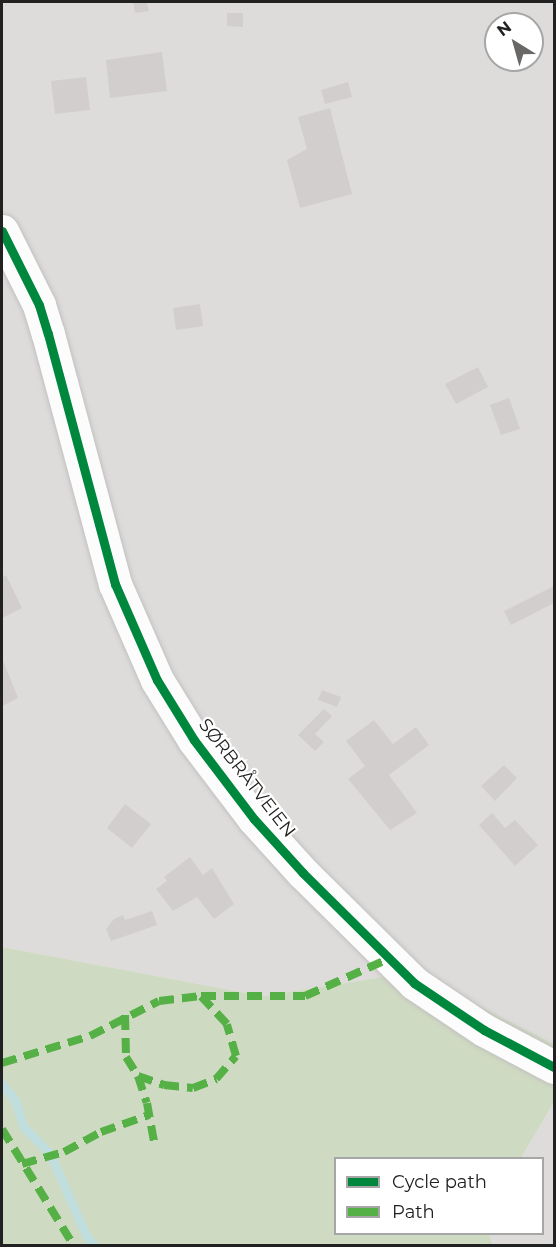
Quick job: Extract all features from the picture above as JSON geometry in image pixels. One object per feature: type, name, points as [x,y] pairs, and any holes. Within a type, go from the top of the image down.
[{"type":"street","name":"SØRBRÅTVEIEN","points":[[2,231],[39,305],[115,584],[157,680],[194,740],[303,873],[414,983],[484,1030],[555,1067]]},
{"type":"shaded area","points":[[2,2],[554,2],[554,1044],[414,972],[263,996],[2,947]]},
{"type":"shaded area","points":[[554,1102],[554,1245],[493,1245],[489,1235],[544,1235],[544,1157],[522,1157]]},
{"type":"green space","points":[[2,947],[263,996],[414,972],[554,1044],[554,1102],[522,1157],[334,1157],[334,1235],[489,1235],[493,1245],[2,1245]]},
{"type":"building","points":[[133,2],[147,2],[149,11],[135,13]]},
{"type":"building","points":[[227,13],[243,13],[243,27],[227,26]]},
{"type":"building","points":[[162,52],[167,91],[110,98],[106,60]]},
{"type":"building","points":[[86,77],[90,110],[55,114],[51,81]]},
{"type":"building","points":[[348,82],[352,97],[325,104],[321,90]]},
{"type":"building","points":[[330,108],[352,194],[300,208],[287,160],[307,149],[298,117]]},
{"type":"building","points":[[200,304],[203,326],[176,330],[173,308]]},
{"type":"building","points":[[478,367],[488,387],[456,404],[445,384]]},
{"type":"building","points":[[509,398],[520,429],[501,435],[490,405]]},
{"type":"building","points":[[6,575],[22,608],[2,618],[2,577]]},
{"type":"building","points":[[554,586],[554,603],[511,625],[504,611]]},
{"type":"building","points":[[2,658],[18,698],[2,706]]},
{"type":"building","points":[[322,690],[341,697],[337,707],[318,700]]},
{"type":"building","points":[[324,709],[332,716],[315,734],[324,742],[315,751],[298,735]]},
{"type":"building","points":[[374,720],[393,744],[416,727],[429,745],[389,775],[417,813],[390,830],[348,779],[365,766],[346,741]]},
{"type":"building","points":[[504,765],[517,778],[495,801],[481,786]]},
{"type":"building","points":[[125,804],[151,824],[132,848],[107,828]]},
{"type":"building","points":[[492,813],[505,828],[515,820],[538,845],[515,866],[479,825]]},
{"type":"building","points":[[190,857],[203,875],[212,868],[234,904],[214,919],[197,897],[173,911],[156,889],[167,881],[164,877]]},
{"type":"building","points":[[152,911],[157,925],[111,941],[106,929],[114,919],[123,915],[125,920]]},
{"type":"waterway","points":[[2,1084],[15,1100],[23,1126],[50,1154],[86,1235],[95,1246]]},
{"type":"marked path","points":[[2,1063],[90,1036],[159,1001],[201,996],[305,996],[388,959]]},
{"type":"marked path","points":[[138,1076],[164,1085],[193,1088],[216,1079],[236,1056],[227,1024],[201,996]]},
{"type":"marked path","points":[[125,1015],[126,1057],[138,1076],[147,1103],[155,1147]]},
{"type":"marked path","points":[[22,1164],[64,1152],[101,1132],[149,1115]]},
{"type":"marked path","points":[[2,1129],[74,1246]]},
{"type":"cycle path","points":[[2,231],[39,305],[115,584],[157,680],[194,740],[254,819],[303,873],[414,983],[484,1030],[554,1067]]}]
